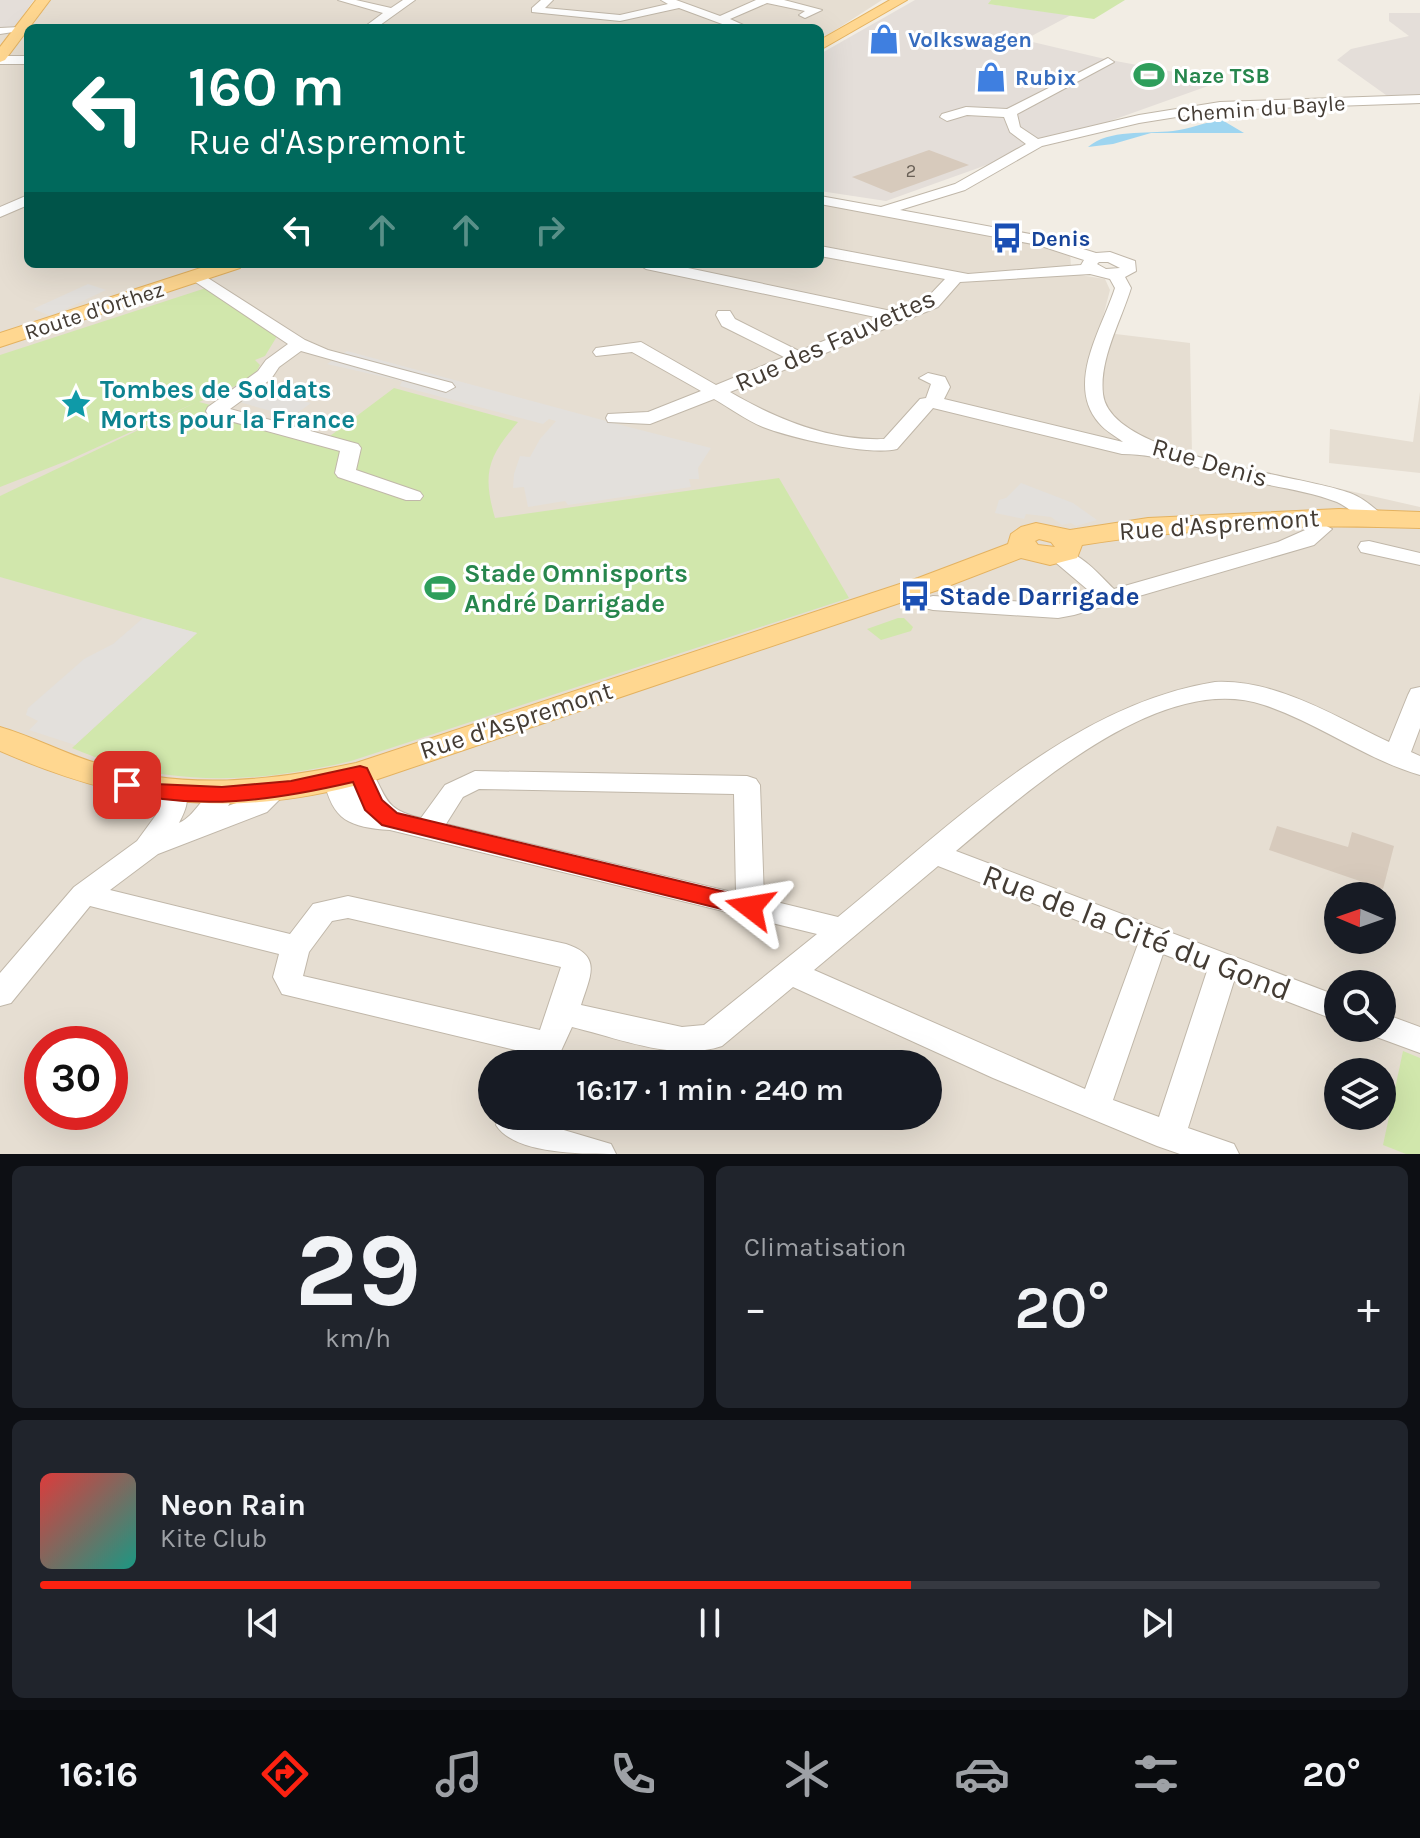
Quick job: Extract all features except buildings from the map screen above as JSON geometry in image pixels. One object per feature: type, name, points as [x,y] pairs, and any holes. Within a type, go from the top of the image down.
[{"type":"main road","points":[[25,24],[43,0]]},
{"type":"main road","points":[[824,44],[900,0]]},
{"type":"main road","points":[[0,59],[24,25]]},
{"type":"main road","name":"Route d'Orthez","points":[[0,340],[221,268]]},
{"type":"main road","name":"Rue d'Aspremont","points":[[0,738],[127,785],[174,793],[222,795],[275,791],[348,776],[928,584],[1023,548],[1046,557],[1062,547],[1148,526],[1373,517],[1420,520]]},
{"type":"street","points":[[343,0],[392,12]]},
{"type":"street","points":[[375,24],[410,0]]},
{"type":"street","points":[[548,0],[538,11],[620,18],[675,2],[729,24]]},
{"type":"street","points":[[732,24],[766,0],[817,10]]},
{"type":"street","points":[[805,15],[831,3]]},
{"type":"street","points":[[0,31],[20,30]]},
{"type":"street","points":[[0,59],[24,60]]},
{"type":"street","points":[[947,117],[966,111],[1010,113],[1026,100],[1093,72],[1108,62]]},
{"type":"street","name":"Chemin du Bayle","points":[[880,212],[960,187],[1037,143],[1198,108],[1420,99]]},
{"type":"street","points":[[1010,113],[1010,125],[1019,134],[1037,143]]},
{"type":"street","points":[[0,213],[24,201]]},
{"type":"street","points":[[824,201],[1041,241],[1116,274],[1123,288],[1094,388],[1094,400],[1104,418],[1100,426],[1078,437]]},
{"type":"street","points":[[824,252],[979,279],[1093,263]]},
{"type":"street","points":[[665,268],[897,317]]},
{"type":"street","points":[[197,276],[292,339],[322,354],[446,387]]},
{"type":"street","name":"Rue des Fauvettes","points":[[715,392],[932,303],[956,277]]},
{"type":"street","points":[[724,315],[728,322],[797,357]]},
{"type":"street","points":[[292,339],[240,393],[215,411],[351,448],[345,473],[413,496]]},
{"type":"street","points":[[602,352],[632,339],[715,392]]},
{"type":"street","points":[[928,378],[939,381],[941,387],[933,402],[1122,448],[1152,448]]},
{"type":"street","points":[[615,418],[650,418],[715,392]]},
{"type":"street","name":"Rue des Fauvettes","points":[[715,392],[770,423],[877,447],[890,445],[927,403],[933,402]]},
{"type":"street","name":"Rue Denis","points":[[1104,418],[1127,436],[1152,448],[1204,465],[1339,496],[1373,517]]},
{"type":"street","points":[[933,603],[1058,611],[1306,540],[1321,529]]},
{"type":"street","points":[[1062,547],[1110,598]]},
{"type":"street","points":[[1369,547],[1420,559]]},
{"type":"street","points":[[563,1013],[682,1040],[700,1041],[711,1037],[1062,752],[1180,697],[1217,690],[1253,693],[1276,700],[1409,761],[1420,695]]},
{"type":"street","points":[[348,776],[340,800],[350,813],[365,819],[390,820],[842,929]]},
{"type":"street","points":[[428,829],[454,791],[475,780],[747,785],[750,907]]},
{"type":"street","points":[[0,994],[84,894],[148,847],[258,805],[275,791]]},
{"type":"street","points":[[148,847],[169,819],[175,805],[174,793]]},
{"type":"street","points":[[200,825],[222,795]]},
{"type":"street","name":"Rue de la Cité du Gond","points":[[936,854],[1324,1004]]},
{"type":"street","points":[[84,894],[296,947]]},
{"type":"street","points":[[525,1050],[293,986],[287,980],[286,972],[296,947],[323,912],[348,907],[566,956],[575,961],[577,972],[563,1013],[545,1050]]},
{"type":"street","points":[[1095,1106],[1154,939]]},
{"type":"street","points":[[1169,1136],[1224,965]]},
{"type":"street","points":[[790,973],[1095,1106],[1222,1154]]},
{"type":"street","points":[[1396,1031],[1420,1040]]},
{"type":"street","points":[[516,1130],[599,1154]]},
{"type":"shaded area","points":[[0,0],[34,0],[11,32],[0,32]]},
{"type":"shaded area","points":[[49,0],[882,0],[824,37],[824,24],[34,24]]},
{"type":"shaded area","points":[[915,0],[991,0],[989,4],[1071,15],[1024,40],[1222,81],[886,201],[824,192],[824,52]]},
{"type":"shaded area","points":[[1389,13],[1420,13],[1420,104],[1400,105],[1337,60],[1351,49],[1409,36],[1389,21]]},
{"type":"shaded area","points":[[0,32],[24,32],[24,268],[824,268],[824,205],[998,235],[1070,252],[1071,267],[1080,275],[1105,279],[1110,290],[1099,332],[1190,343],[1192,455],[1420,507],[1420,1154],[0,1154]]},
{"type":"shaded area","points":[[88,284],[106,290],[51,316],[33,309]]},
{"type":"shaded area","points":[[347,351],[711,448],[698,468],[699,479],[689,479],[691,487],[568,505],[565,501],[528,507],[524,487],[513,488],[514,474],[520,456],[530,457],[540,439],[556,421],[549,419],[543,424],[400,386],[402,381],[327,364]]},
{"type":"shaded area","points":[[256,388],[311,403],[292,417],[236,401]]},
{"type":"shaded area","points":[[1420,392],[1420,473],[1329,463],[1330,429],[1413,442]]},
{"type":"shaded area","points":[[1021,483],[1073,503],[1097,520],[1076,526],[1071,523],[1062,525],[1051,517],[1026,514],[1024,519],[995,513],[999,500],[1006,498]]},
{"type":"shaded area","points":[[143,618],[197,633],[75,745],[29,730],[38,721],[26,715],[28,708],[84,659],[113,644]]},
{"type":"green space","points":[[991,0],[1125,0],[1094,19],[988,4]]},
{"type":"green space","name":"Stade Omnisports André Darrigade","points":[[209,287],[279,333],[265,356],[255,360],[260,365],[253,378],[199,402],[330,436],[394,388],[518,422],[500,445],[490,466],[489,489],[495,518],[779,478],[849,598],[351,761],[315,769],[245,778],[175,776],[106,761],[72,748],[197,633],[0,577],[0,496],[197,402],[69,460],[0,487],[0,355]]},
{"type":"green space","points":[[904,618],[913,627],[911,631],[881,640],[867,629]]},
{"type":"green space","points":[[1403,1051],[1420,1058],[1420,1154],[1406,1154],[1383,1145],[1386,1130],[1396,1130],[1396,1084]]},
{"type":"water","points":[[1222,120],[1244,133],[1151,133],[1113,144],[1088,147],[1106,137],[1173,131]]},
{"type":"place","name":"Volkswagen","points":[[884,39]]},
{"type":"place","name":"Naze TSB","points":[[1149,75]]},
{"type":"place","name":"Rubix","points":[[991,77]]},
{"type":"place","name":"Denis","points":[[1007,238]]},
{"type":"place","name":"Tombes de Soldats Morts pour la France","points":[[76,404]]},
{"type":"place","name":"Stade Omnisports André Darrigade","points":[[440,588]]},
{"type":"place","name":"Stade Darrigade","points":[[915,596]]},
{"type":"route","points":[[127,785],[195,795],[266,793],[360,773],[373,805],[390,820],[750,907]]}]
